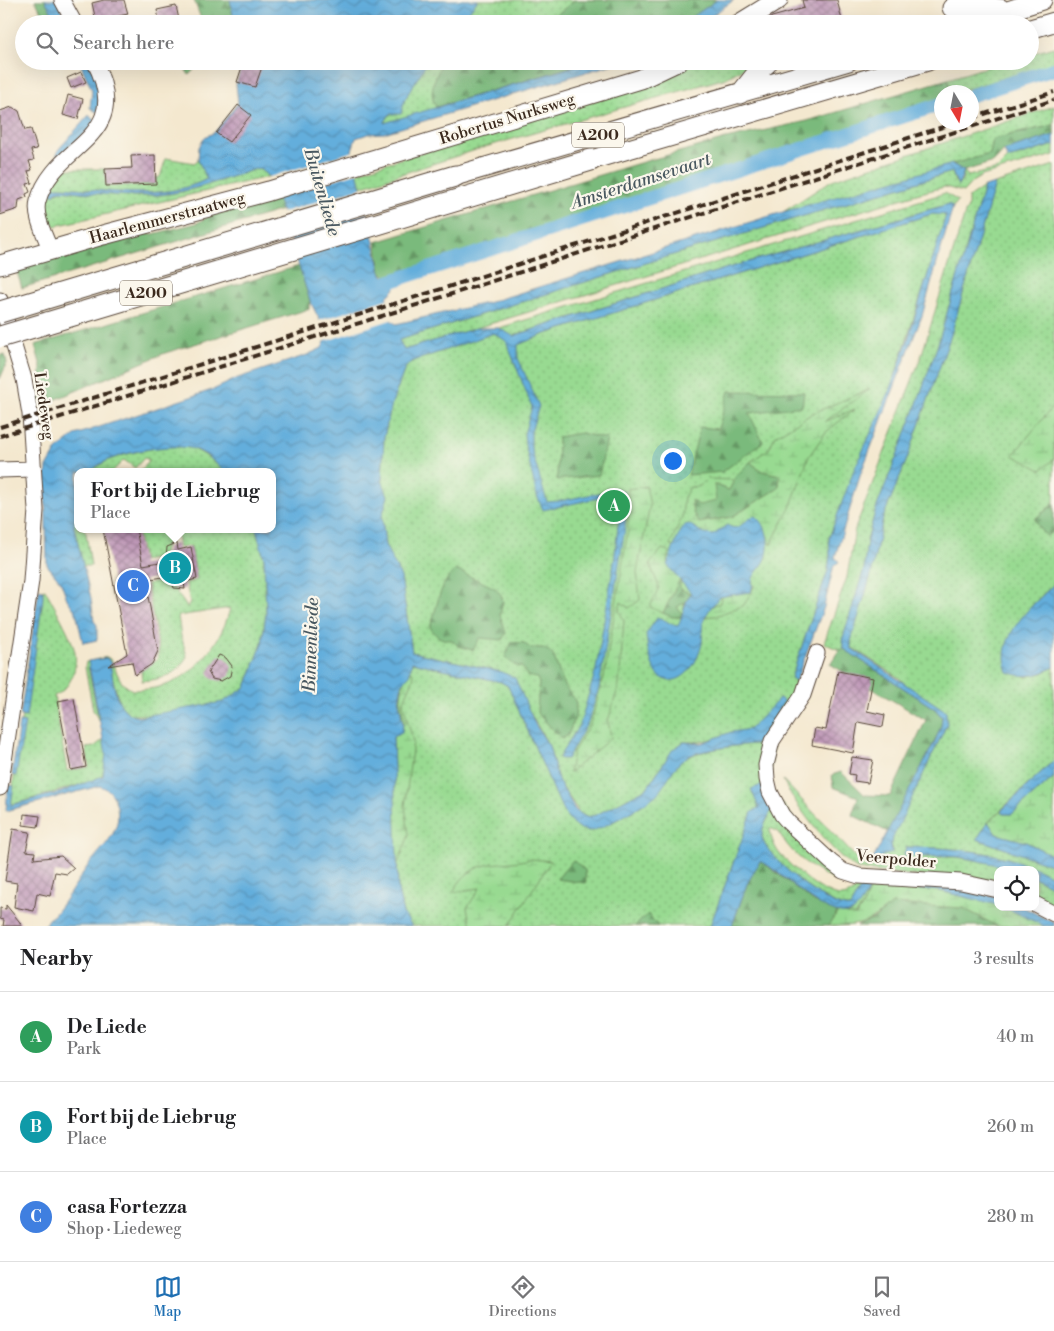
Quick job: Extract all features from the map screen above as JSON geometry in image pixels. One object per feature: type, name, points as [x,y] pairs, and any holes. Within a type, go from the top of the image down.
[{"type":"highway","name":"A200","points":[[0,337],[592,160]]},
{"type":"highway","name":"A200","points":[[0,312],[455,176]]},
{"type":"main road","points":[[754,15],[778,0]]},
{"type":"main road","points":[[996,15],[1042,0]]},
{"type":"main road","points":[[952,8],[966,6],[1012,10]]},
{"type":"main road","points":[[1039,26],[1054,22]]},
{"type":"main road","name":"Robertus Nurksweg","points":[[334,171],[641,79],[660,70]]},
{"type":"main road","points":[[740,94],[759,70]]},
{"type":"main road","name":"A200","points":[[455,176],[819,70]]},
{"type":"main road","name":"A200","points":[[592,160],[897,70]]},
{"type":"main road","name":"Haarlemmerstraatweg","points":[[0,265],[50,249],[269,191],[334,171]]},
{"type":"street","points":[[62,0],[70,15]]},
{"type":"street","points":[[50,249],[38,216],[38,202],[51,175],[96,131],[104,115],[105,86],[98,70]]},
{"type":"street","name":"Liedeweg","points":[[0,300],[24,379],[32,426],[36,510],[31,581],[0,788]]},
{"type":"street","points":[[0,470],[33,469]]},
{"type":"street","name":"Veerpolder","points":[[817,653],[803,695],[772,741],[769,753],[767,779],[770,792],[782,815],[804,838],[844,871],[859,876],[961,882],[994,889]]},
{"type":"street","points":[[1039,906],[1054,914]]},
{"type":"green space","points":[[35,0],[45,0],[53,15],[43,15]]},
{"type":"green space","points":[[194,0],[230,0],[233,15],[200,15]]},
{"type":"green space","points":[[478,0],[715,0],[692,15],[466,15]]},
{"type":"green space","points":[[575,0],[717,0],[695,15],[556,15]]},
{"type":"green space","points":[[1054,47],[1054,63],[1039,67],[1039,51]]},
{"type":"green space","points":[[186,70],[194,70],[189,75]]},
{"type":"green space","points":[[422,70],[562,70],[383,124]]},
{"type":"green space","points":[[439,70],[561,70],[436,107],[432,95],[435,78]]},
{"type":"green space","points":[[678,70],[740,70],[726,78],[485,147],[361,187],[357,172],[651,83]]},
{"type":"green space","points":[[977,70],[1031,70],[979,85],[949,85],[948,79]]},
{"type":"green space","points":[[948,79],[949,85],[934,85],[934,100],[387,277],[381,272],[376,242],[643,162],[726,139],[807,121]]},
{"type":"green space","points":[[1054,106],[1054,125],[993,139],[990,154],[783,212],[832,180]]},
{"type":"green space","points":[[1054,125],[1054,135],[1004,151],[994,162],[964,171],[952,164],[990,154],[993,139]]},
{"type":"green space","points":[[1054,145],[1054,155],[982,176],[972,182],[963,192],[945,187],[920,193],[404,350],[399,340],[659,259],[952,172],[955,182],[962,181],[964,171],[968,176],[998,169],[1008,159]]},
{"type":"green space","points":[[166,158],[195,163],[198,160],[207,179],[190,186],[154,192],[136,193],[57,187],[55,193],[61,190],[142,196],[169,194],[192,189],[259,168],[268,177],[55,226],[49,220],[46,213],[47,198],[61,169],[105,169],[106,186],[156,184],[156,178],[160,177]]},
{"type":"green space","points":[[1054,165],[1054,504],[1035,519],[1047,535],[1054,530],[1054,584],[1028,610],[1014,630],[1007,652],[1006,665],[1026,677],[1042,673],[1054,667],[1054,760],[988,822],[977,839],[1054,866],[1054,877],[1039,870],[1039,866],[1031,866],[1000,856],[963,850],[906,847],[921,857],[957,857],[1009,866],[994,866],[994,886],[857,869],[837,853],[816,829],[796,802],[783,780],[864,866],[870,867],[871,863],[879,868],[882,856],[893,850],[890,842],[947,724],[899,678],[851,647],[851,641],[871,575],[883,518],[907,459],[950,338],[995,184]]},
{"type":"green space","points":[[984,187],[937,347],[876,509],[867,540],[864,569],[842,641],[844,649],[839,650],[824,643],[847,577],[855,529],[921,357],[968,208],[968,198]]},
{"type":"green space","points":[[945,193],[958,201],[953,207],[949,204],[731,267],[512,336],[499,328]]},
{"type":"green space","points":[[278,198],[282,210],[22,288],[16,269],[138,234],[153,234],[197,223],[211,215]]},
{"type":"green space","points":[[943,213],[946,218],[891,388],[829,538],[830,555],[828,570],[791,678],[796,681],[796,686],[802,690],[774,733],[770,788],[833,868],[848,881],[839,883],[813,868],[790,849],[779,832],[770,828],[774,844],[779,853],[791,865],[808,880],[827,892],[842,896],[851,893],[863,883],[850,907],[841,906],[829,901],[815,892],[774,857],[762,838],[763,829],[769,817],[759,808],[752,812],[710,926],[412,926],[403,913],[398,890],[397,846],[403,724],[399,702],[402,683],[409,676],[412,662],[501,682],[508,686],[548,777],[574,825],[585,829],[592,830],[607,825],[645,803],[657,793],[671,772],[684,759],[690,756],[723,748],[757,744],[750,729],[709,740],[683,742],[658,771],[647,788],[596,815],[586,817],[580,814],[558,780],[549,746],[529,711],[502,672],[412,652],[401,577],[385,545],[382,516],[388,496],[382,480],[384,437],[392,403],[405,368],[411,362],[494,333],[508,341],[522,342],[932,214]]},
{"type":"green space","points":[[299,266],[310,301],[309,309],[165,353],[38,407],[41,367],[35,345]]},
{"type":"green space","points":[[5,354],[7,363],[0,379],[0,355]]},
{"type":"green space","points":[[870,389],[824,422],[855,409],[826,432],[809,456],[790,508],[771,544],[763,539],[710,580],[702,610],[720,603],[722,593],[735,593],[755,585],[744,605],[716,616],[684,617],[684,604],[692,594],[680,589],[680,579],[663,613],[650,607],[659,587],[650,564],[662,549],[669,551],[667,562],[677,566],[677,549],[670,545],[682,517],[684,497],[690,487],[700,486],[707,479],[734,480],[729,490],[714,484],[716,501],[699,505],[691,500],[693,513],[699,523],[732,517],[779,488],[780,475],[762,471],[750,462],[769,449],[775,436],[813,413]]},
{"type":"green space","points":[[729,391],[804,392],[802,406],[749,413],[763,442],[722,472],[688,475],[700,427],[718,429]]},
{"type":"green space","points":[[1054,405],[1054,459],[1041,470],[1013,455]]},
{"type":"green space","points":[[581,433],[607,439],[599,475],[557,480],[558,437]]},
{"type":"green space","points":[[182,445],[194,449],[205,455],[220,468],[143,468],[150,460],[144,458],[135,468],[124,460],[116,468],[95,468],[120,456],[161,447]]},
{"type":"green space","points":[[750,462],[762,471],[780,475],[779,488],[732,517],[699,523],[693,513],[691,499],[714,484],[729,490],[736,476]]},
{"type":"green space","points":[[646,486],[650,505],[637,572],[640,600],[629,608],[621,602],[619,611],[624,620],[619,685],[608,721],[611,738],[569,773],[573,752],[590,724],[604,677],[628,530],[628,489]]},
{"type":"green space","points":[[1054,504],[1054,530],[1047,536],[1042,532],[1035,519]]},
{"type":"green space","points":[[75,533],[86,533],[91,566],[83,566]]},
{"type":"green space","points":[[138,533],[169,533],[163,557],[143,561]]},
{"type":"green space","points":[[177,533],[257,533],[264,558],[266,612],[262,644],[246,687],[223,702],[156,715],[131,715],[120,705],[107,658],[88,667],[99,721],[93,710],[85,667],[86,662],[107,657],[110,659],[122,683],[132,690],[162,686],[181,678],[200,662],[209,652],[222,630],[230,608],[178,616],[187,656],[179,668],[169,675],[142,681],[141,671],[157,660],[159,650],[147,584],[168,580],[187,607],[190,603],[186,583],[197,580],[191,546],[179,548]]},
{"type":"green space","points":[[456,570],[495,588],[501,595],[503,601],[500,615],[506,633],[502,640],[480,638],[473,650],[458,646],[452,640],[437,636],[430,627],[445,582]]},
{"type":"green space","points":[[680,577],[693,594],[687,601],[677,607],[684,617],[672,617],[663,613]]},
{"type":"green space","points":[[45,589],[67,630],[76,659],[71,679],[64,689],[54,696],[67,771],[89,767],[86,748],[94,747],[104,739],[106,766],[99,779],[11,805],[18,741],[41,590]]},
{"type":"green space","points":[[512,642],[524,643],[530,648],[543,648],[554,657],[564,686],[576,703],[575,718],[568,735],[562,739],[537,713],[539,683],[537,678],[527,676],[522,667],[514,665],[505,657]]},
{"type":"green space","points":[[844,649],[935,709],[942,717],[941,726],[935,741],[888,832],[852,815],[858,797],[833,787],[832,775],[841,772],[865,795],[890,796],[926,720],[830,664],[839,650]]},
{"type":"green space","points":[[411,670],[414,677],[403,703],[413,741],[405,806],[409,835],[395,871],[393,737],[405,721],[401,695],[404,683]]},
{"type":"green space","points":[[1054,777],[1054,856],[1026,842],[996,834],[988,822],[1002,810],[1003,814],[1012,814]]},
{"type":"green space","points":[[531,859],[551,861],[509,926],[471,926],[467,908],[480,888],[453,892],[461,881],[469,873],[486,865]]},
{"type":"green space","points":[[573,860],[585,870],[586,883],[557,879]]},
{"type":"green space","points":[[760,860],[814,902],[838,912],[828,926],[732,926],[747,884]]},
{"type":"green space","points":[[1039,880],[1054,887],[1054,910],[1039,903]]},
{"type":"green space","points":[[870,887],[864,904],[855,916],[838,912],[855,909]]},
{"type":"green space","points":[[870,887],[940,891],[994,904],[994,911],[1012,911],[1044,926],[997,926],[963,908],[892,904],[863,923],[848,926],[828,926],[838,912],[856,916],[864,904]]},
{"type":"green space","points":[[892,904],[963,908],[997,926],[857,926],[874,919]]},
{"type":"green space","points":[[648,914],[658,926],[635,926]]},
{"type":"water","points":[[45,0],[56,0],[64,15],[53,15]]},
{"type":"water","points":[[230,0],[478,0],[466,15],[233,15]]},
{"type":"water","points":[[717,0],[734,0],[713,15],[695,15]]},
{"type":"water","points":[[83,70],[94,70],[99,80],[98,113],[90,108],[92,90]]},
{"type":"water","points":[[241,70],[423,70],[405,99],[401,114],[390,114],[384,123],[562,70],[593,70],[384,133],[368,134],[356,138],[352,150],[381,272],[384,277],[389,276],[395,289],[387,297],[391,320],[396,324],[490,302],[783,212],[952,164],[964,171],[958,186],[952,172],[659,259],[399,340],[404,350],[476,328],[499,328],[513,336],[731,267],[949,204],[953,207],[922,316],[861,473],[835,557],[839,562],[834,565],[824,607],[796,681],[791,678],[828,570],[830,555],[829,538],[853,472],[891,388],[946,215],[932,214],[542,335],[518,345],[518,358],[539,406],[531,432],[531,448],[547,502],[617,489],[624,491],[626,503],[625,528],[599,688],[588,722],[567,759],[560,759],[559,757],[580,724],[596,669],[614,562],[621,499],[619,495],[613,495],[543,510],[537,496],[525,445],[524,434],[532,407],[506,341],[494,333],[411,362],[405,368],[392,403],[384,437],[382,480],[388,496],[382,516],[385,545],[401,577],[412,652],[502,672],[515,678],[535,724],[549,746],[558,780],[576,811],[586,817],[596,815],[647,788],[673,749],[684,742],[702,743],[731,732],[750,729],[780,698],[784,702],[757,744],[712,750],[683,759],[652,798],[604,826],[595,830],[585,831],[574,824],[563,811],[508,686],[501,682],[412,662],[409,676],[402,683],[399,702],[403,724],[402,732],[393,737],[398,890],[403,913],[412,926],[44,926],[111,837],[115,829],[118,811],[115,800],[109,791],[99,786],[6,811],[8,785],[14,786],[11,805],[61,792],[103,776],[106,754],[88,661],[107,658],[110,662],[114,687],[120,703],[130,714],[138,717],[223,702],[246,687],[262,644],[266,612],[264,558],[257,533],[276,533],[276,468],[220,468],[212,459],[197,450],[174,447],[141,450],[125,454],[96,468],[74,468],[74,533],[91,598],[94,621],[97,625],[97,640],[83,643],[76,612],[67,599],[61,582],[47,565],[45,484],[47,467],[56,451],[75,435],[215,389],[238,378],[307,355],[322,348],[325,342],[320,321],[310,301],[271,179],[259,168],[196,188],[158,195],[121,196],[61,190],[56,191],[54,195],[51,193],[54,187],[136,193],[154,192],[190,186],[207,179],[198,160],[199,147],[205,137],[215,132],[238,103],[236,84]]},
{"type":"water","points":[[89,115],[95,121],[91,128],[56,158],[58,150]]},
{"type":"water","points":[[1054,135],[1054,145],[1008,159],[1004,151]]},
{"type":"water","points":[[995,184],[950,338],[907,459],[883,518],[871,575],[851,641],[851,648],[946,711],[947,724],[891,842],[892,853],[882,856],[879,868],[871,863],[935,741],[941,726],[942,717],[935,709],[844,649],[842,641],[864,569],[867,540],[876,509],[937,347],[984,187]]},
{"type":"water","points":[[754,516],[758,518],[765,528],[768,547],[765,561],[753,578],[750,592],[719,597],[704,620],[702,643],[695,663],[680,678],[666,680],[661,678],[651,661],[646,634],[657,618],[678,626],[691,593],[667,565],[680,531],[685,525],[689,524],[705,534],[713,535],[727,525],[735,528],[738,527]]},
{"type":"water","points":[[1054,584],[1054,667],[1026,676],[1008,672],[1005,659],[1006,647],[1011,635],[1026,612]]},
{"type":"water","points":[[39,589],[43,590],[43,598],[26,717],[20,716]]},
{"type":"water","points":[[19,722],[25,723],[16,776],[12,775]]},
{"type":"water","points":[[1054,760],[1054,777],[1012,814],[1003,814],[1002,810]]},
{"type":"water","points":[[762,785],[772,808],[762,833],[766,846],[786,869],[829,901],[841,906],[850,907],[865,880],[967,889],[994,897],[994,904],[940,891],[870,887],[855,910],[842,913],[830,910],[817,903],[760,861],[747,884],[732,926],[710,926],[752,812],[759,808],[751,789]]},
{"type":"water","points":[[988,822],[996,834],[1026,842],[1054,856],[1054,866],[977,839]]},
{"type":"water","points":[[906,847],[944,848],[1000,856],[1031,866],[1002,866],[959,857],[904,855]]},
{"type":"water","points":[[1039,870],[1054,877],[1054,887],[1039,880]]},
{"type":"water","points":[[1012,911],[1031,911],[1054,923],[1054,926],[1044,926]]},
{"type":"pier","points":[[354,151],[360,172],[275,197],[266,178]]},
{"type":"pier","points":[[364,187],[370,212],[288,237],[280,213]]},
{"type":"pier","points":[[390,298],[389,302],[394,319],[323,342],[318,321]]},
{"type":"building","points":[[104,0],[124,0],[128,14],[95,15],[92,3]]},
{"type":"building","points":[[802,0],[837,0],[841,15],[779,15],[804,8]]},
{"type":"building","points":[[176,6],[178,15],[158,15],[157,10]]},
{"type":"building","points":[[241,70],[261,70],[255,87],[237,82]]},
{"type":"building","points":[[81,72],[86,82],[71,88],[67,78]]},
{"type":"building","points":[[68,95],[83,99],[78,119],[63,115]]},
{"type":"building","points":[[238,105],[251,115],[229,142],[216,133]]},
{"type":"building","points":[[12,107],[19,111],[25,130],[31,129],[37,149],[31,150],[34,160],[29,161],[32,170],[28,171],[32,183],[27,184],[30,192],[26,194],[27,197],[19,200],[18,209],[0,215],[0,111]]},
{"type":"building","points":[[155,155],[156,184],[106,186],[105,169],[132,168],[131,156]]},
{"type":"building","points":[[104,533],[137,533],[143,565],[166,561],[167,547],[177,543],[178,550],[191,547],[197,579],[184,582],[185,589],[174,588],[169,576],[145,580],[158,651],[152,664],[135,675],[132,662],[108,666],[127,654]]},
{"type":"building","points":[[219,655],[226,658],[232,666],[230,676],[221,681],[212,679],[208,672]]},
{"type":"building","points":[[838,671],[873,678],[867,711],[885,715],[883,727],[858,722],[853,753],[812,745],[815,728],[826,730]]},
{"type":"building","points":[[74,698],[86,767],[71,770],[58,701]]},
{"type":"building","points":[[852,757],[873,760],[868,783],[854,781],[855,775],[849,774]]},
{"type":"building","points":[[24,814],[40,816],[38,827],[23,825]]},
{"type":"building","points":[[13,829],[30,832],[26,851],[35,852],[34,859],[61,856],[74,868],[67,874],[55,872],[50,896],[37,893],[34,911],[14,907],[17,883],[5,881]]},
{"type":"building","points":[[6,905],[22,926],[3,926],[4,920],[0,919],[0,908],[6,909]]},
{"type":"waterway","name":"Amsterdamsevaart","points":[[979,93],[1054,69]]},
{"type":"waterway","name":"Amsterdamsevaart","points":[[373,287],[934,107]]},
{"type":"railway","points":[[979,116],[1054,92]]},
{"type":"railway","points":[[0,436],[474,287],[1054,100]]},
{"type":"railway","points":[[0,427],[451,286],[934,130]]},
{"type":"place","name":"De Liede","points":[[614,506]]},
{"type":"place","name":"Fort bij de Liebrug","points":[[175,568]]},
{"type":"place","name":"casa Fortezza","points":[[133,586]]},
{"type":"water label","name":"Buitenliede","points":[[322,192]]},
{"type":"water label","name":"Binnenliede","points":[[311,645]]}]
